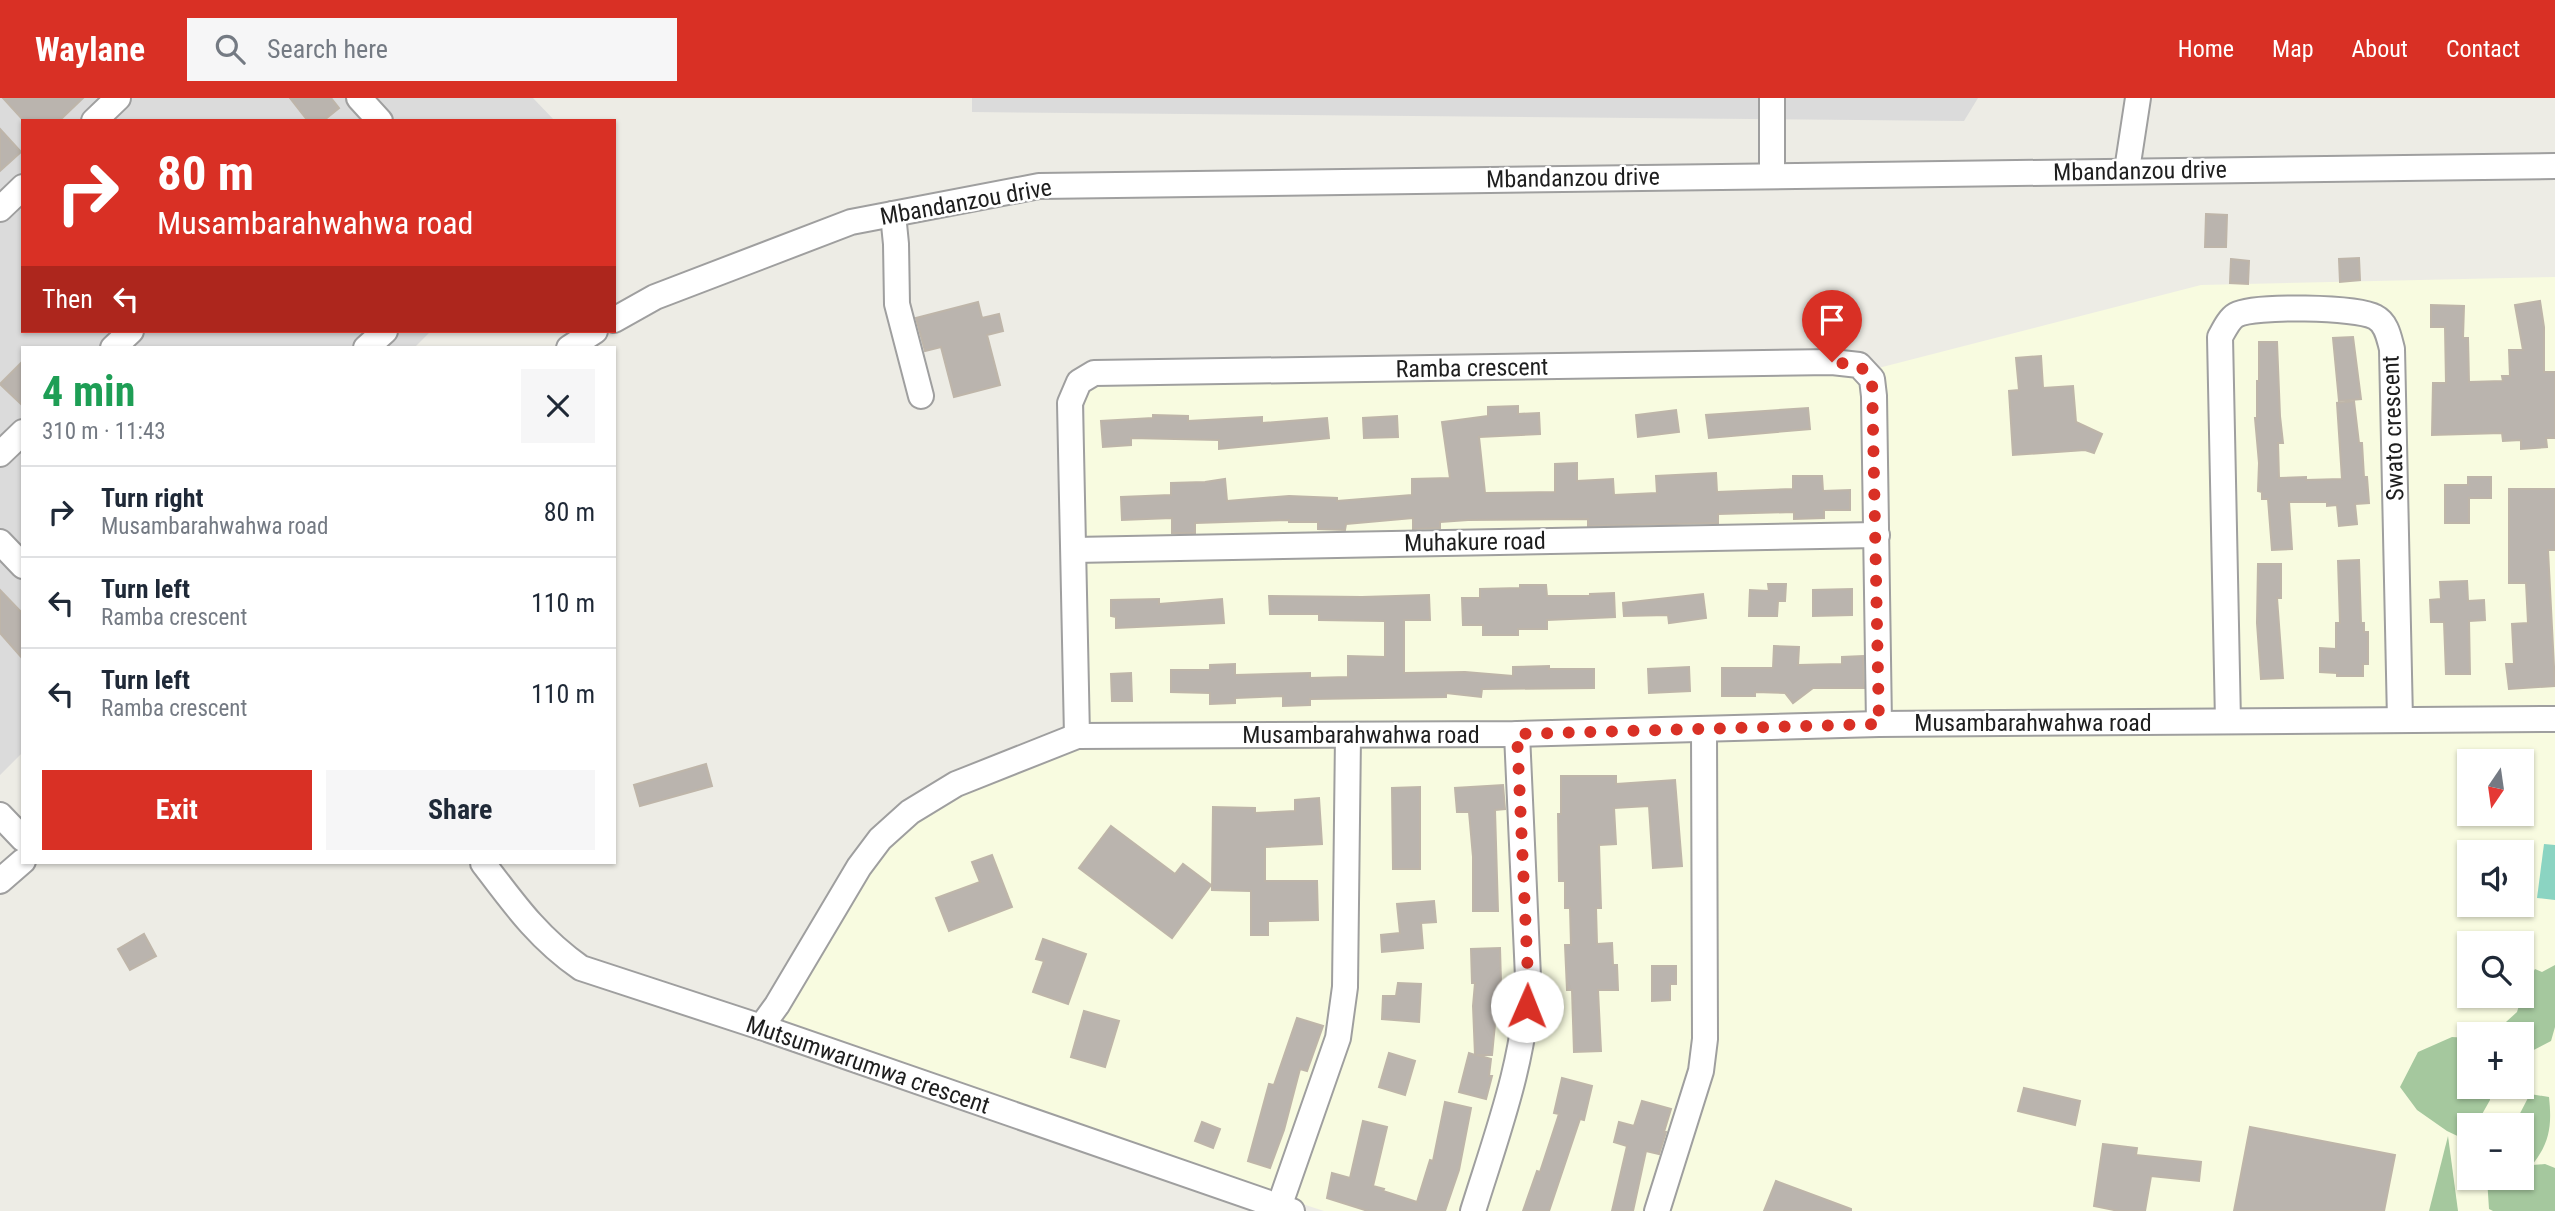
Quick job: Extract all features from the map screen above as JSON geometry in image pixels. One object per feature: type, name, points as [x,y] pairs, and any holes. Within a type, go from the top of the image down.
[{"type":"street","points":[[96,119],[118,98]]},
{"type":"street","points":[[1772,98],[1772,175]]},
{"type":"street","points":[[2127,170],[2138,98]]},
{"type":"street","name":"Mbandanzou drive","points":[[616,319],[655,296],[851,222],[1039,186],[2555,166]]},
{"type":"street","points":[[0,209],[21,189]]},
{"type":"street","points":[[892,214],[896,244],[897,304],[921,396]]},
{"type":"street","name":"Swato crescent","points":[[2228,721],[2220,337],[2233,316],[2251,310],[2345,310],[2377,317],[2388,331],[2392,349],[2400,720]]},
{"type":"street","points":[[115,346],[129,333]]},
{"type":"street","points":[[368,346],[383,333]]},
{"type":"street","name":"Ramba crescent","points":[[1077,737],[1070,403],[1079,382],[1094,373],[1832,362],[1859,365],[1872,379],[1874,396],[1879,724]]},
{"type":"street","points":[[0,454],[21,434]]},
{"type":"street","name":"Muhakure road","points":[[1074,550],[1877,534]]},
{"type":"street","points":[[0,542],[21,564]]},
{"type":"street","name":"Musambarahwahwa road","points":[[761,1027],[777,1005],[859,867],[880,839],[910,812],[956,784],[1077,737],[1517,734],[1879,724],[2555,719]]},
{"type":"street","points":[[1657,1211],[1701,1071],[1705,1039],[1704,729]]},
{"type":"street","points":[[1473,1211],[1515,1077],[1527,1006],[1517,734]]},
{"type":"street","points":[[1286,1209],[1338,1038],[1342,1012],[1345,987],[1348,736]]},
{"type":"street","points":[[0,815],[21,837]]},
{"type":"street","points":[[0,881],[21,863]]},
{"type":"street","name":"Mutsumwarumwa crescent","points":[[483,864],[532,928],[581,968],[761,1027],[1286,1209]]},
{"type":"shaded area","points":[[0,98],[533,98],[553,119],[21,119],[21,333],[429,333],[416,346],[21,346],[21,754],[0,775]]},
{"type":"shaded area","points":[[972,98],[1978,98],[1964,121],[972,112]]},
{"type":"shaded area","points":[[2555,277],[2555,1211],[1324,1211],[755,1027],[910,809],[1075,730],[1086,371],[1859,373],[2201,285]]},
{"type":"green space","points":[[2544,844],[2555,845],[2555,900],[2537,898]]},
{"type":"green space","points":[[2555,965],[2555,1027],[2551,1041],[2534,1050],[2534,1022],[2506,1022],[2518,1008],[2534,1008],[2534,971],[2542,972]]},
{"type":"green space","points":[[2457,1037],[2457,1099],[2490,1099],[2483,1113],[2457,1113],[2457,1136],[2417,1110],[2400,1087],[2418,1052]]},
{"type":"green space","points":[[2534,1095],[2549,1097],[2548,1133],[2543,1149],[2534,1162],[2534,1113],[2520,1113],[2527,1099],[2534,1099]]},
{"type":"green space","points":[[2448,1136],[2458,1211],[2429,1211]]},
{"type":"green space","points":[[2545,1164],[2555,1168],[2555,1211],[2489,1209],[2488,1190],[2534,1190],[2534,1165]]},
{"type":"building","points":[[3,98],[83,98],[61,119],[22,119]]},
{"type":"building","points":[[290,98],[331,98],[339,108],[325,119],[306,119]]},
{"type":"building","points":[[0,129],[21,152],[0,171]]},
{"type":"building","points":[[2206,214],[2227,215],[2226,247],[2205,247]]},
{"type":"building","points":[[2359,258],[2360,280],[2340,282],[2339,259]]},
{"type":"building","points":[[2231,259],[2249,261],[2248,284],[2230,283]]},
{"type":"building","points":[[2540,301],[2544,327],[2544,372],[2555,372],[2555,438],[2546,438],[2547,447],[2521,449],[2521,440],[2503,441],[2502,433],[2432,435],[2433,383],[2446,383],[2445,327],[2431,327],[2431,305],[2464,306],[2463,338],[2468,338],[2469,382],[2503,381],[2502,376],[2510,376],[2509,350],[2523,350],[2515,305]]},
{"type":"building","points":[[978,302],[982,318],[999,314],[1003,331],[987,335],[1000,385],[954,397],[941,347],[925,351],[916,318]]},
{"type":"building","points":[[2353,337],[2361,399],[2339,401],[2333,338]]},
{"type":"building","points":[[2259,342],[2277,342],[2283,443],[2278,443],[2279,478],[2342,479],[2337,403],[2354,401],[2359,443],[2362,443],[2369,503],[2355,504],[2357,524],[2339,526],[2337,505],[2327,506],[2327,502],[2289,502],[2292,549],[2272,550],[2268,499],[2262,499],[2262,492],[2258,491],[2259,463],[2255,418]]},
{"type":"building","points":[[2041,356],[2043,388],[2073,386],[2076,422],[2102,434],[2094,453],[2085,450],[2013,455],[2009,391],[2019,390],[2016,358]]},
{"type":"building","points":[[21,363],[21,404],[0,384]]},
{"type":"building","points":[[1518,406],[1518,414],[1539,413],[1540,434],[1479,437],[1485,493],[1555,492],[1555,464],[1577,463],[1577,481],[1613,479],[1614,495],[1657,493],[1656,476],[1716,473],[1717,492],[1793,489],[1793,476],[1822,476],[1823,491],[1850,490],[1850,510],[1824,510],[1824,518],[1794,519],[1794,512],[1718,514],[1718,523],[1588,526],[1588,519],[1468,520],[1440,522],[1440,528],[1413,529],[1413,518],[1346,524],[1345,530],[1318,529],[1318,522],[1289,520],[1195,523],[1195,533],[1172,533],[1172,518],[1122,520],[1121,497],[1171,495],[1171,483],[1225,479],[1227,501],[1289,496],[1337,498],[1337,501],[1412,495],[1412,479],[1450,478],[1442,422],[1488,416],[1488,407]]},
{"type":"building","points":[[1808,408],[1810,429],[1709,438],[1706,415]]},
{"type":"building","points":[[1676,410],[1679,432],[1638,437],[1636,415]]},
{"type":"building","points":[[1153,415],[1188,416],[1188,421],[1262,417],[1262,423],[1327,418],[1329,438],[1219,449],[1219,440],[1131,438],[1131,445],[1103,447],[1101,421],[1153,418]]},
{"type":"building","points":[[1397,416],[1398,437],[1364,438],[1363,418]]},
{"type":"building","points":[[2468,477],[2491,477],[2491,498],[2469,498],[2469,523],[2445,523],[2445,485],[2468,485]]},
{"type":"building","points":[[2509,489],[2555,489],[2555,550],[2548,550],[2555,686],[2509,689],[2506,664],[2514,664],[2512,624],[2528,623],[2526,583],[2509,583]]},
{"type":"building","points":[[2359,560],[2361,623],[2364,623],[2364,632],[2368,632],[2368,664],[2363,664],[2363,676],[2337,676],[2337,673],[2320,672],[2320,648],[2336,649],[2336,623],[2340,623],[2338,561]]},
{"type":"building","points":[[2258,564],[2281,564],[2281,598],[2277,598],[2283,678],[2261,679],[2257,623]]},
{"type":"building","points":[[2467,581],[2468,601],[2484,600],[2485,620],[2469,621],[2470,674],[2446,674],[2444,622],[2431,622],[2430,600],[2441,599],[2440,582]]},
{"type":"building","points":[[1768,584],[1786,584],[1785,601],[1778,601],[1777,616],[1749,616],[1750,590],[1769,591]]},
{"type":"building","points":[[1520,585],[1546,585],[1547,596],[1614,593],[1615,617],[1547,620],[1547,629],[1518,629],[1518,635],[1483,635],[1483,625],[1463,625],[1462,598],[1480,598],[1480,589],[1520,588]]},
{"type":"building","points":[[1852,589],[1852,615],[1813,616],[1813,590]]},
{"type":"building","points":[[0,590],[21,612],[21,657],[0,633]]},
{"type":"building","points":[[1703,594],[1706,618],[1669,623],[1668,615],[1624,616],[1623,603]]},
{"type":"building","points":[[1429,595],[1430,620],[1404,620],[1404,673],[1465,672],[1513,676],[1513,667],[1594,669],[1594,688],[1482,689],[1481,697],[1446,693],[1446,697],[1310,699],[1310,705],[1283,706],[1283,696],[1235,698],[1235,703],[1210,704],[1210,693],[1171,692],[1171,670],[1210,670],[1210,665],[1235,664],[1235,675],[1310,673],[1310,678],[1348,677],[1348,656],[1385,657],[1385,621],[1319,620],[1319,614],[1270,614],[1269,596]]},
{"type":"building","points":[[1159,599],[1159,604],[1222,599],[1224,623],[1116,628],[1116,617],[1111,616],[1111,600]]},
{"type":"building","points":[[1774,646],[1799,647],[1798,665],[1842,664],[1842,657],[1863,656],[1864,688],[1813,688],[1793,703],[1785,693],[1755,692],[1755,696],[1722,696],[1722,668],[1773,668]]},
{"type":"building","points":[[1689,667],[1690,691],[1649,693],[1648,669]]},
{"type":"building","points":[[1131,673],[1132,701],[1112,701],[1111,674]]},
{"type":"building","points":[[706,764],[712,786],[640,806],[634,785]]},
{"type":"building","points":[[1561,776],[1616,776],[1616,784],[1675,780],[1682,866],[1653,868],[1649,806],[1614,808],[1616,844],[1599,845],[1601,908],[1596,908],[1597,944],[1612,943],[1613,965],[1617,965],[1618,990],[1598,990],[1601,1051],[1574,1052],[1572,990],[1567,990],[1565,945],[1571,945],[1570,908],[1565,908],[1565,881],[1559,881],[1558,814],[1561,814]]},
{"type":"building","points":[[1503,785],[1505,809],[1495,810],[1498,911],[1473,911],[1473,857],[1469,812],[1457,812],[1455,788]]},
{"type":"building","points":[[1420,787],[1420,869],[1393,869],[1392,788]]},
{"type":"building","points":[[1319,798],[1322,844],[1265,847],[1265,881],[1317,881],[1318,920],[1268,921],[1268,935],[1251,935],[1251,891],[1212,890],[1213,807],[1255,808],[1255,813],[1295,811],[1295,800]]},
{"type":"building","points":[[1111,826],[1175,874],[1183,864],[1211,885],[1172,938],[1079,868]]},
{"type":"building","points":[[992,855],[1012,907],[949,931],[936,898],[980,882],[972,862]]},
{"type":"building","points":[[1434,901],[1436,922],[1421,923],[1423,948],[1382,952],[1381,935],[1400,933],[1397,904]]},
{"type":"building","points":[[144,934],[156,956],[130,970],[118,949]]},
{"type":"building","points":[[1043,939],[1086,954],[1068,1004],[1033,992],[1044,961],[1036,959]]},
{"type":"building","points":[[1500,948],[1501,982],[1492,1055],[1477,1055],[1491,1059],[1489,1076],[1492,1076],[1486,1099],[1459,1092],[1469,1053],[1475,1055],[1475,983],[1472,983],[1471,949]]},
{"type":"building","points":[[1652,966],[1676,966],[1676,984],[1670,984],[1670,1000],[1652,1001]]},
{"type":"building","points":[[1398,983],[1421,984],[1419,1022],[1382,1019],[1383,996],[1396,996]]},
{"type":"building","points":[[1084,1011],[1119,1021],[1105,1067],[1071,1057]]},
{"type":"building","points":[[1297,1018],[1323,1026],[1307,1071],[1300,1069],[1284,1130],[1270,1168],[1248,1161],[1269,1084],[1274,1085]]},
{"type":"building","points":[[1389,1053],[1415,1061],[1405,1095],[1379,1087]]},
{"type":"building","points":[[1562,1078],[1592,1086],[1584,1120],[1580,1119],[1549,1211],[1523,1211],[1537,1171],[1540,1172],[1559,1114],[1554,1113]]},
{"type":"building","points":[[2024,1088],[2080,1101],[2075,1125],[2018,1111]]},
{"type":"building","points":[[1642,1101],[1671,1109],[1666,1132],[1659,1154],[1646,1151],[1633,1211],[1612,1211],[1627,1146],[1614,1142],[1619,1122],[1634,1126]]},
{"type":"building","points":[[1445,1102],[1471,1108],[1459,1170],[1445,1211],[1368,1211],[1327,1198],[1332,1173],[1350,1178],[1363,1121],[1387,1127],[1373,1186],[1417,1202],[1430,1160],[1433,1161]]},
{"type":"building","points":[[1202,1122],[1220,1129],[1213,1148],[1195,1141]]},
{"type":"building","points":[[2250,1127],[2395,1155],[2384,1211],[2234,1211]]},
{"type":"building","points":[[2103,1144],[2137,1148],[2136,1155],[2201,1162],[2199,1181],[2151,1176],[2145,1211],[2119,1211],[2094,1206]]},
{"type":"building","points":[[1776,1181],[1851,1209],[1851,1211],[1764,1211]]},
{"type":"route","points":[[1527,1006],[1517,734],[1879,724],[1872,379],[1859,365],[1832,362]]}]
